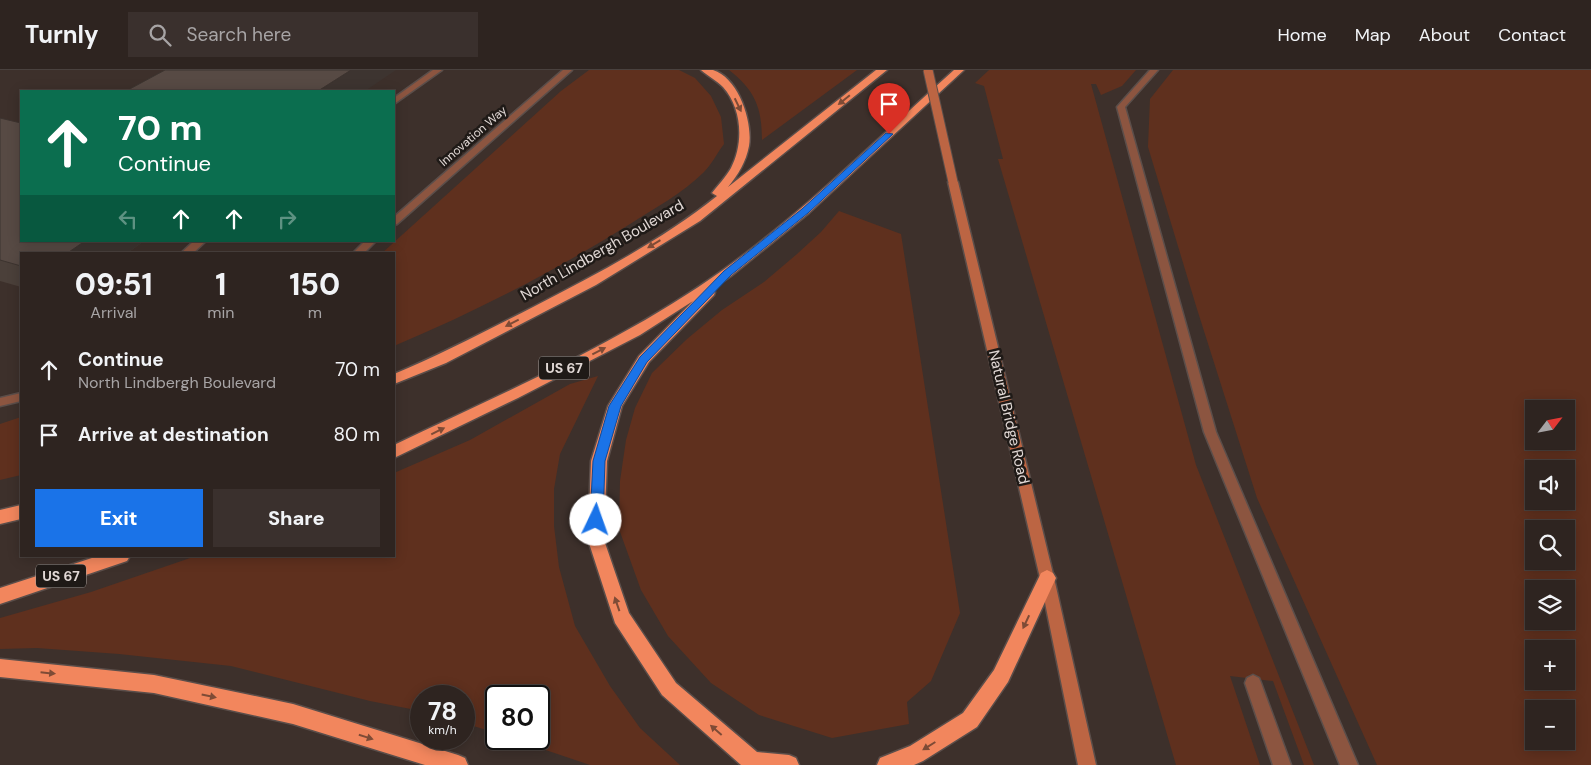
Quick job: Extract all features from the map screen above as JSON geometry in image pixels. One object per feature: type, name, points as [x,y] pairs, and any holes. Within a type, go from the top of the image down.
[{"type":"highway","points":[[696,219],[729,179],[741,158],[745,135],[741,109],[729,87],[706,70]]},
{"type":"highway","name":"North Lindbergh Boulevard","points":[[395,379],[441,360],[591,282],[696,219],[882,70]]},
{"type":"highway","name":"US 67","points":[[395,452],[635,332],[728,273],[805,211],[959,70]]},
{"type":"highway","points":[[728,273],[644,360],[615,406],[599,461],[596,540],[621,617],[669,689],[757,763],[789,765]]},
{"type":"highway","points":[[0,517],[20,512]]},
{"type":"highway","name":"US 67","points":[[0,596],[118,557]]},
{"type":"highway","points":[[887,765],[916,754],[970,720],[1001,676],[1047,578]]},
{"type":"highway","points":[[0,668],[154,684],[293,714],[458,765]]},
{"type":"main road","name":"Natural Bridge Road","points":[[928,70],[1047,578],[1088,765]]},
{"type":"street","points":[[395,101],[438,70]]},
{"type":"street","name":"Innovation Way","points":[[395,221],[568,70]]},
{"type":"street","points":[[1154,70],[1122,107],[1210,432],[1349,765]]},
{"type":"street","points":[[188,252],[201,242]]},
{"type":"street","points":[[359,252],[370,242]]},
{"type":"street","points":[[0,402],[20,396]]},
{"type":"street","points":[[1253,683],[1282,765]]},
{"type":"shaded area","points":[[589,70],[679,70],[695,78],[711,96],[721,117],[724,144],[707,169],[696,180],[630,224],[514,290],[395,346],[395,252],[383,252],[561,91]]},
{"type":"shaded area","points":[[729,70],[857,70],[762,140],[762,129],[755,100],[745,85]]},
{"type":"shaded area","points":[[989,70],[1136,70],[1122,86],[1101,95],[1096,84],[1091,84],[1196,465],[1314,765],[1304,765],[1273,681],[1230,676],[1260,765],[1176,765],[998,159],[1003,159],[984,86],[975,83]]},
{"type":"shaded area","points":[[1173,70],[1591,70],[1591,765],[1377,765],[1257,498],[1148,147],[1150,99]]},
{"type":"shaded area","points":[[839,211],[901,234],[960,613],[931,681],[907,702],[909,724],[832,738],[759,715],[711,683],[668,636],[641,590],[619,529],[620,481],[626,440],[635,408],[652,373],[687,339],[722,310],[764,282],[797,254],[821,232]]},
{"type":"shaded area","points":[[598,376],[560,454],[554,489],[554,526],[559,567],[575,626],[610,686],[640,728],[680,765],[590,765],[546,750],[550,750],[550,685],[485,685],[485,730],[475,726],[475,685],[410,685],[410,709],[370,701],[231,666],[119,654],[37,648],[0,649],[0,618],[91,592],[193,557],[395,557],[395,473],[470,440],[570,384]]},
{"type":"shaded area","points":[[20,417],[20,475],[0,480],[0,424]]},
{"type":"building","points":[[165,70],[351,70],[320,90],[128,90]]},
{"type":"building","points":[[0,118],[20,123],[20,242],[84,242],[69,252],[20,252],[20,266],[0,260]]},
{"type":"route","points":[[596,520],[599,461],[615,406],[644,360],[728,273],[805,211],[889,134]]}]
